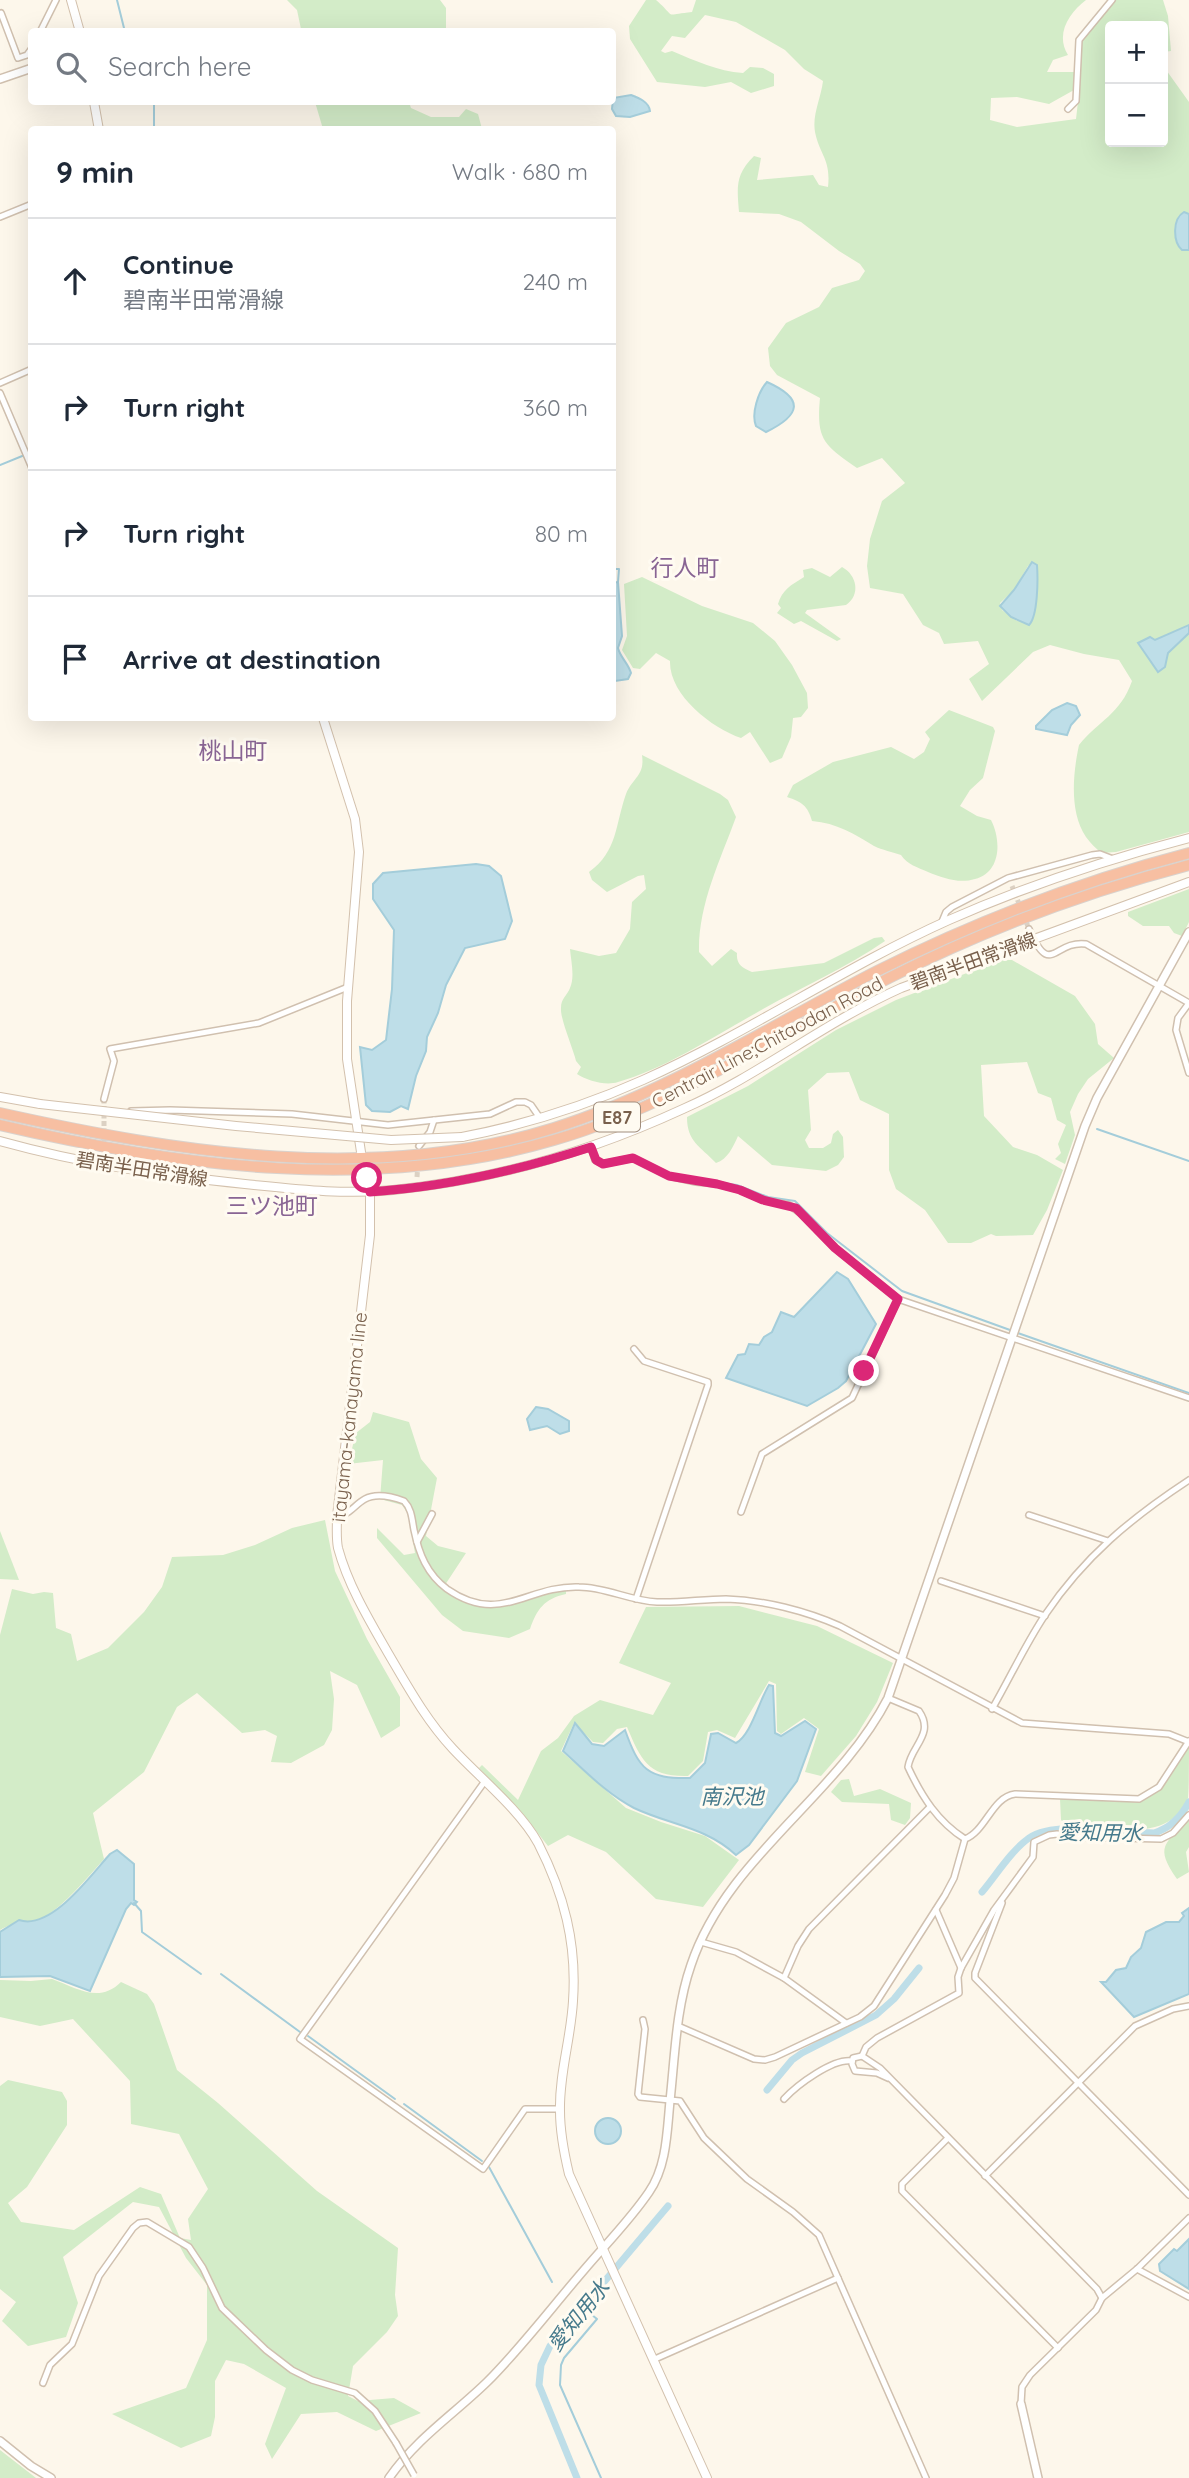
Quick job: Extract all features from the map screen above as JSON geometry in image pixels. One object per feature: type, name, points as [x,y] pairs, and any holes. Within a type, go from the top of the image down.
[{"type":"highway","name":"Centrair Line;Chitaodan Road","points":[[0,1113],[154,1142],[321,1159],[405,1157],[497,1143],[582,1118],[651,1090],[875,972],[980,923],[1114,874],[1189,853]]},
{"type":"highway","name":"Centrair Line;Chitaodan Road","points":[[0,1125],[140,1152],[285,1169],[399,1169],[497,1155],[556,1140],[637,1109],[891,977],[1004,926],[1091,894],[1189,865]]},
{"type":"main road","points":[[71,0],[79,28]]},
{"type":"main road","points":[[95,105],[98,126]]},
{"type":"main road","points":[[324,721],[353,809],[359,852],[348,987],[347,1059],[360,1152]]},
{"type":"main road","name":"碧南半田常滑線","points":[[0,1097],[236,1126],[378,1139],[413,1140],[462,1136],[540,1118],[606,1096],[672,1066],[941,924],[1010,895],[1114,859],[1189,838]]},
{"type":"main road","name":"碧南半田常滑線","points":[[0,1141],[104,1166],[311,1191],[370,1192],[416,1187],[512,1169],[591,1147],[715,1094],[781,1057],[866,1003],[901,988],[1189,882]]},
{"type":"main road","name":"itayama-kanayama line","points":[[367,1178],[370,1192],[370,1235],[337,1516],[337,1545],[345,1571],[372,1624],[424,1715],[536,1840],[566,1911],[573,1960],[573,2002],[559,2109],[569,2174],[604,2246],[707,2478]]},
{"type":"street","points":[[42,28],[56,0]]},
{"type":"street","points":[[1068,109],[1076,101],[1079,40],[1112,0]]},
{"type":"street","points":[[1,13],[18,58],[28,54]]},
{"type":"street","points":[[0,79],[28,69]]},
{"type":"street","points":[[0,216],[28,206]]},
{"type":"street","points":[[0,383],[28,371]]},
{"type":"street","points":[[0,393],[28,459]]},
{"type":"street","points":[[941,924],[946,912],[952,907],[1009,878],[1100,853],[1114,859]]},
{"type":"street","points":[[1009,878],[1012,886]]},
{"type":"street","points":[[1029,929],[1039,950],[1049,956],[1075,944],[1086,944],[1189,1003],[1178,1018],[1176,1030],[1189,1073]]},
{"type":"street","points":[[389,2478],[418,2442],[481,2388],[512,2355],[648,2194],[657,2177],[664,2153],[678,2026],[686,1982],[701,1942],[710,1921],[736,1885],[863,1740],[888,1698],[1085,1126],[1097,1098],[1189,932]]},
{"type":"street","points":[[104,1099],[114,1061],[110,1049],[259,1023],[348,987]]},
{"type":"street","points":[[114,1112],[170,1110],[292,1114],[388,1125],[490,1114],[516,1102],[525,1102],[531,1105],[540,1118]]},
{"type":"street","points":[[419,1146],[430,1132],[434,1121]]},
{"type":"street","points":[[591,1147],[596,1160],[603,1164],[633,1158],[669,1176],[717,1184],[796,1208],[835,1248],[898,1299],[1189,1398]]},
{"type":"street","points":[[104,1156],[104,1166]]},
{"type":"street","points":[[416,1187],[417,1177]]},
{"type":"street","points":[[741,1512],[762,1454],[852,1398],[898,1299]]},
{"type":"street","points":[[634,1349],[644,1361],[708,1382],[636,1599]]},
{"type":"street","points":[[992,1709],[1045,1616],[1077,1573],[1132,1519],[1189,1480]]},
{"type":"street","points":[[337,1516],[344,1516],[363,1499],[370,1497],[394,1498],[408,1504],[417,1542],[432,1577],[472,1603],[499,1605],[573,1586],[657,1602],[730,1599],[795,1611],[840,1626],[1022,1723],[1034,1726],[1135,1730],[1169,1734],[1189,1741],[1164,1780],[1139,1799],[1010,1794],[975,1833],[965,1839],[954,1878],[936,1910],[878,2001],[860,2017],[765,2060],[754,2059],[678,2026]]},
{"type":"street","points":[[417,1542],[432,1514]]},
{"type":"street","points":[[1029,1515],[1108,1541]]},
{"type":"street","points":[[941,1581],[1045,1616]]},
{"type":"street","points":[[888,1698],[922,1714],[924,1733],[909,1760],[908,1768],[930,1807],[952,1830],[965,1839]]},
{"type":"street","points":[[485,1781],[300,2039],[483,2169],[525,2109],[559,2109]]},
{"type":"street","points":[[784,1978],[809,1929],[930,1807]]},
{"type":"street","points":[[862,2056],[866,2047],[877,2038],[959,1993],[958,1977],[961,1968],[1003,1899],[1033,1857],[1034,1842],[1049,1835],[1161,1839],[1173,1833],[1189,1815]]},
{"type":"street","points":[[1003,1899],[975,1978],[1189,2195]]},
{"type":"street","points":[[936,1910],[961,1968]]},
{"type":"street","points":[[701,1942],[736,1952],[784,1978],[846,2023]]},
{"type":"street","points":[[985,2176],[1135,2026],[1172,2009],[1189,2006]]},
{"type":"street","points":[[643,2020],[645,2037],[638,2094],[640,2097],[680,2101],[704,2138],[747,2179],[793,2212],[819,2235],[926,2478]]},
{"type":"street","points":[[785,2099],[797,2085],[841,2061],[852,2061],[853,2058],[862,2056],[880,2068],[1097,2289],[1102,2298]]},
{"type":"street","points":[[852,2061],[853,2068],[858,2072],[877,2073],[888,2078]]},
{"type":"street","points":[[948,2138],[902,2184],[902,2191],[1058,2348]]},
{"type":"street","points":[[1038,2478],[1021,2404],[1024,2383],[1096,2309],[1102,2298],[1137,2269],[1189,2218]]},
{"type":"street","points":[[43,2383],[50,2365],[72,2344],[99,2276],[133,2228],[146,2222],[190,2247],[222,2308],[274,2357],[312,2380],[355,2393],[374,2411],[415,2476]]},
{"type":"street","points":[[1137,2269],[1189,2297]]},
{"type":"street","points":[[655,2359],[838,2278]]},
{"type":"street","points":[[0,2441],[51,2478]]},
{"type":"green space","points":[[287,0],[440,0],[446,8],[446,28],[301,28],[297,10]]},
{"type":"green space","points":[[646,0],[656,0],[673,15],[692,12],[696,0],[1086,0],[1074,11],[1066,24],[1063,39],[1068,55],[1053,60],[1047,72],[1075,72],[1074,90],[1049,104],[1017,97],[991,98],[990,120],[1017,127],[1076,119],[1081,76],[1081,40],[1115,0],[1163,0],[1168,16],[1171,51],[1168,51],[1168,21],[1105,21],[1105,147],[1168,147],[1168,73],[1189,102],[1189,625],[1155,640],[1150,637],[1139,644],[1159,672],[1168,653],[1189,633],[1189,832],[1116,852],[1101,853],[1081,827],[1074,792],[1079,745],[1115,710],[1127,692],[1132,681],[1119,660],[1050,645],[1033,652],[982,701],[969,679],[989,664],[978,641],[944,644],[939,633],[923,625],[903,594],[870,588],[867,566],[870,539],[882,501],[905,483],[882,458],[857,468],[830,447],[821,433],[820,398],[777,375],[770,366],[768,348],[786,323],[819,307],[832,288],[859,280],[865,271],[860,264],[801,222],[779,214],[739,212],[740,175],[754,156],[761,158],[757,180],[813,175],[819,185],[828,187],[828,170],[814,126],[823,81],[804,69],[785,50],[736,22],[705,15],[685,38],[672,36],[661,51],[672,51],[733,72],[743,73],[750,67],[763,68],[774,74],[774,86],[751,93],[731,82],[705,87],[657,82],[630,39],[629,26]],"holes":[[[1035,563],[1038,574],[1035,603],[1017,621],[1002,610],[1000,603],[1014,590],[1028,566]]]},
{"type":"green space","points":[[316,105],[410,105],[411,108],[431,117],[459,117],[466,109],[478,114],[481,126],[322,126]]},
{"type":"green space","points":[[842,567],[854,580],[855,591],[851,601],[846,605],[807,610],[805,613],[841,639],[837,641],[801,621],[794,624],[777,613],[781,608],[778,604],[782,595],[804,577],[803,570],[812,568],[830,577]]},
{"type":"green space","points":[[642,577],[702,606],[753,623],[775,641],[807,693],[808,708],[801,717],[793,718],[791,737],[782,758],[770,763],[750,732],[741,738],[718,727],[694,708],[677,686],[670,661],[656,653],[640,669],[633,668],[622,650],[627,636],[624,584]]},
{"type":"green space","points":[[949,710],[993,727],[995,731],[983,778],[970,790],[960,806],[977,816],[991,820],[997,836],[995,862],[984,875],[957,881],[928,872],[901,855],[877,847],[845,830],[812,821],[804,805],[787,797],[793,785],[833,762],[891,747],[914,759],[924,752],[930,739],[925,732]]},
{"type":"green space","points":[[642,755],[720,794],[728,800],[736,817],[711,883],[702,917],[699,952],[712,966],[731,949],[737,953],[740,965],[752,972],[824,963],[874,938],[882,937],[885,941],[673,1060],[636,1076],[603,1083],[577,1074],[581,1067],[576,1061],[561,1005],[572,979],[570,949],[599,956],[616,953],[630,929],[632,902],[646,889],[644,875],[607,892],[592,880],[589,872],[611,846],[626,794],[642,768]]},
{"type":"green space","points":[[1189,889],[1189,922],[1182,936],[1174,933],[1169,926],[1143,926],[1128,916],[1128,912]]},
{"type":"green space","points":[[1001,960],[1012,960],[1075,996],[1095,1024],[1098,1044],[1114,1058],[1088,1079],[1078,1094],[1070,1112],[1075,1135],[1065,1164],[1055,1159],[1061,1153],[1058,1144],[1066,1125],[1057,1120],[1051,1098],[1038,1093],[1027,1062],[981,1065],[984,1116],[1013,1147],[1037,1155],[1063,1170],[1047,1210],[1033,1235],[991,1234],[971,1243],[948,1243],[925,1210],[896,1189],[889,1170],[889,1114],[860,1100],[849,1072],[827,1073],[808,1090],[811,1130],[805,1140],[809,1148],[823,1148],[831,1143],[833,1134],[838,1130],[843,1137],[844,1157],[838,1165],[826,1171],[772,1165],[738,1136],[727,1156],[716,1163],[692,1138],[687,1117],[748,1086],[836,1030],[896,1000]]},
{"type":"green space","points":[[373,1412],[409,1422],[421,1459],[437,1478],[426,1536],[438,1546],[466,1553],[443,1588],[461,1599],[490,1606],[566,1590],[566,1594],[542,1606],[530,1629],[509,1638],[463,1631],[442,1615],[377,1538],[377,1528],[404,1555],[415,1553],[408,1514],[402,1505],[380,1499],[383,1460],[348,1464],[356,1433],[370,1422]]},
{"type":"green space","points":[[325,1520],[335,1571],[367,1639],[400,1697],[400,1726],[381,1738],[357,1685],[330,1671],[334,1699],[332,1730],[324,1745],[291,1763],[271,1762],[277,1736],[265,1730],[242,1733],[197,1693],[177,1707],[144,1772],[93,1813],[104,1859],[60,1906],[43,1918],[0,1930],[0,1635],[12,1589],[33,1594],[53,1593],[56,1628],[71,1634],[77,1661],[108,1648],[144,1612],[162,1587],[172,1557],[223,1555],[255,1545],[292,1528]]},
{"type":"green space","points":[[0,1531],[19,1580],[0,1579]]},
{"type":"green space","points":[[739,1606],[817,1626],[893,1663],[877,1702],[856,1736],[821,1776],[805,1772],[819,1729],[804,1718],[781,1734],[777,1731],[776,1684],[769,1681],[735,1738],[717,1730],[708,1732],[703,1761],[688,1776],[674,1776],[655,1770],[642,1757],[627,1727],[617,1729],[603,1743],[593,1742],[574,1723],[561,1751],[626,1808],[705,1836],[739,1860],[703,1907],[656,1899],[606,1852],[568,1835],[548,1846],[522,1813],[479,1768],[482,1765],[518,1800],[541,1751],[558,1738],[574,1716],[600,1700],[653,1715],[671,1683],[619,1663],[646,1607]]},
{"type":"green space","points":[[1186,1748],[1189,1748],[1188,1798],[1180,1812],[1167,1822],[1153,1828],[1118,1830],[1068,1826],[1061,1820],[1060,1799],[1145,1799],[1164,1785]]},
{"type":"green space","points":[[849,1779],[854,1796],[880,1789],[911,1803],[910,1818],[905,1825],[891,1820],[889,1804],[842,1802],[831,1792],[841,1780]]},
{"type":"green space","points":[[1189,1819],[1189,1847],[1186,1852],[1189,1872],[1177,1879],[1166,1859],[1165,1846]]},
{"type":"green space","points":[[52,1979],[79,1990],[96,1993],[113,1989],[121,1982],[147,1994],[154,2004],[177,2070],[317,2191],[398,2248],[395,2295],[398,2316],[387,2332],[353,2366],[348,2396],[358,2401],[394,2398],[421,2413],[376,2431],[337,2412],[301,2414],[272,2459],[265,2444],[286,2388],[244,2364],[226,2360],[215,2381],[215,2417],[211,2436],[181,2448],[112,2414],[186,2388],[207,2340],[207,2285],[186,2258],[159,2207],[133,2202],[63,2257],[78,2303],[66,2337],[28,2346],[2,2321],[16,2302],[0,2289],[0,2086],[8,2080],[62,2092],[67,2101],[67,2125],[27,2187],[8,2203],[21,2222],[74,2230],[140,2187],[161,2194],[180,2238],[191,2240],[188,2219],[208,2189],[179,2134],[131,2124],[130,2081],[73,2019],[40,2026],[0,2017],[0,1980]]},
{"type":"green space","points":[[0,2450],[36,2478],[0,2478]]},
{"type":"water","points":[[631,95],[646,103],[650,111],[630,117],[616,116],[612,109],[612,105],[616,105],[616,98]]},
{"type":"water","points":[[1184,212],[1189,214],[1189,250],[1182,250],[1176,236],[1177,220]]},
{"type":"water","points":[[767,382],[788,395],[794,407],[786,419],[766,432],[756,426],[754,415],[758,397]]},
{"type":"water","points":[[1032,562],[1037,565],[1037,588],[1036,606],[1029,625],[1011,617],[1000,606]]},
{"type":"water","points":[[616,582],[622,636],[618,648],[631,673],[628,679],[616,681]]},
{"type":"water","points":[[1189,625],[1189,633],[1168,653],[1165,667],[1158,672],[1138,643],[1150,637],[1155,640]]},
{"type":"water","points":[[1067,703],[1076,706],[1080,715],[1067,735],[1036,729],[1052,710]]},
{"type":"water","points":[[476,864],[489,866],[501,876],[512,921],[505,939],[465,948],[446,985],[427,1037],[426,1051],[416,1076],[408,1109],[401,1106],[390,1112],[372,1111],[366,1105],[360,1047],[372,1050],[386,1040],[392,989],[394,930],[373,899],[373,884],[383,873]]},
{"type":"water","points":[[837,1272],[848,1279],[876,1324],[846,1381],[807,1406],[726,1378],[738,1355],[745,1354],[749,1344],[759,1345],[764,1337],[772,1332],[781,1312],[794,1317]]},
{"type":"water","points":[[536,1407],[548,1409],[569,1421],[569,1431],[560,1434],[547,1426],[530,1430],[527,1419]]},
{"type":"water","name":"南沢池","points":[[769,1685],[773,1686],[775,1733],[781,1736],[805,1721],[816,1729],[797,1781],[749,1845],[736,1855],[700,1832],[647,1814],[624,1802],[563,1751],[575,1723],[592,1744],[604,1746],[625,1730],[640,1763],[647,1769],[654,1774],[690,1778],[705,1763],[711,1734],[718,1733],[736,1743],[741,1739]]},
{"type":"water","points":[[117,1850],[134,1864],[134,1900],[137,1902],[134,1905],[131,1903],[126,1909],[90,1991],[50,1976],[0,1977],[0,1932],[19,1920],[31,1921],[57,1909]]},
{"type":"water","points":[[1189,1908],[1189,1994],[1134,2017],[1101,1982],[1106,1982],[1116,1970],[1126,1968],[1131,1957],[1141,1948],[1146,1932],[1166,1922],[1179,1922],[1184,1916],[1182,1913]]},
{"type":"water","points":[[608,2118],[617,2122],[621,2131],[617,2140],[608,2144],[599,2140],[595,2131],[599,2122]]},
{"type":"water","points":[[1189,2239],[1189,2289],[1160,2271],[1159,2264]]},
{"type":"waterway","points":[[117,0],[124,28]]},
{"type":"waterway","points":[[154,105],[154,126]]},
{"type":"waterway","points":[[0,465],[28,454]]},
{"type":"waterway","points":[[616,569],[619,569],[618,582]]},
{"type":"waterway","points":[[1097,1129],[1189,1161]]},
{"type":"waterway","points":[[722,1183],[737,1185],[768,1197],[795,1201],[827,1233],[902,1291],[1010,1330]]},
{"type":"waterway","points":[[1015,1332],[1189,1393]]},
{"type":"waterway","name":"愛知用水","points":[[982,1892],[1016,1849],[1040,1833],[1071,1829],[1154,1833],[1175,1821],[1189,1802]]},
{"type":"waterway","points":[[134,1903],[141,1911],[142,1932],[201,1974]]},
{"type":"waterway","name":"愛知用水","points":[[767,2090],[792,2060],[802,2053],[876,2015],[894,1999],[919,1968]]},
{"type":"waterway","points":[[221,1974],[300,2032]]},
{"type":"waterway","points":[[308,2036],[395,2099]]},
{"type":"waterway","points":[[404,2104],[482,2161]]},
{"type":"waterway","points":[[489,2167],[552,2282]]},
{"type":"waterway","name":"愛知用水","points":[[577,2478],[539,2385],[541,2365],[550,2346],[668,2206]]},
{"type":"waterway","points":[[592,2315],[597,2319],[564,2358],[560,2385],[601,2478]]},
{"type":"tunnel","points":[[1012,886],[1029,929]]},
{"type":"tunnel","points":[[104,1099],[104,1156]]},
{"type":"tunnel","points":[[417,1177],[419,1146]]},
{"type":"district","name":"行人町","points":[[685,567]]},
{"type":"district","name":"桃山町","points":[[233,750]]},
{"type":"district","name":"三ツ池町","points":[[272,1205]]},
{"type":"route","points":[[367,1178],[370,1192],[436,1185],[546,1161],[591,1147],[596,1160],[603,1164],[633,1158],[669,1176],[717,1184],[763,1200],[789,1205],[796,1208],[835,1248],[898,1299],[864,1371]]}]
